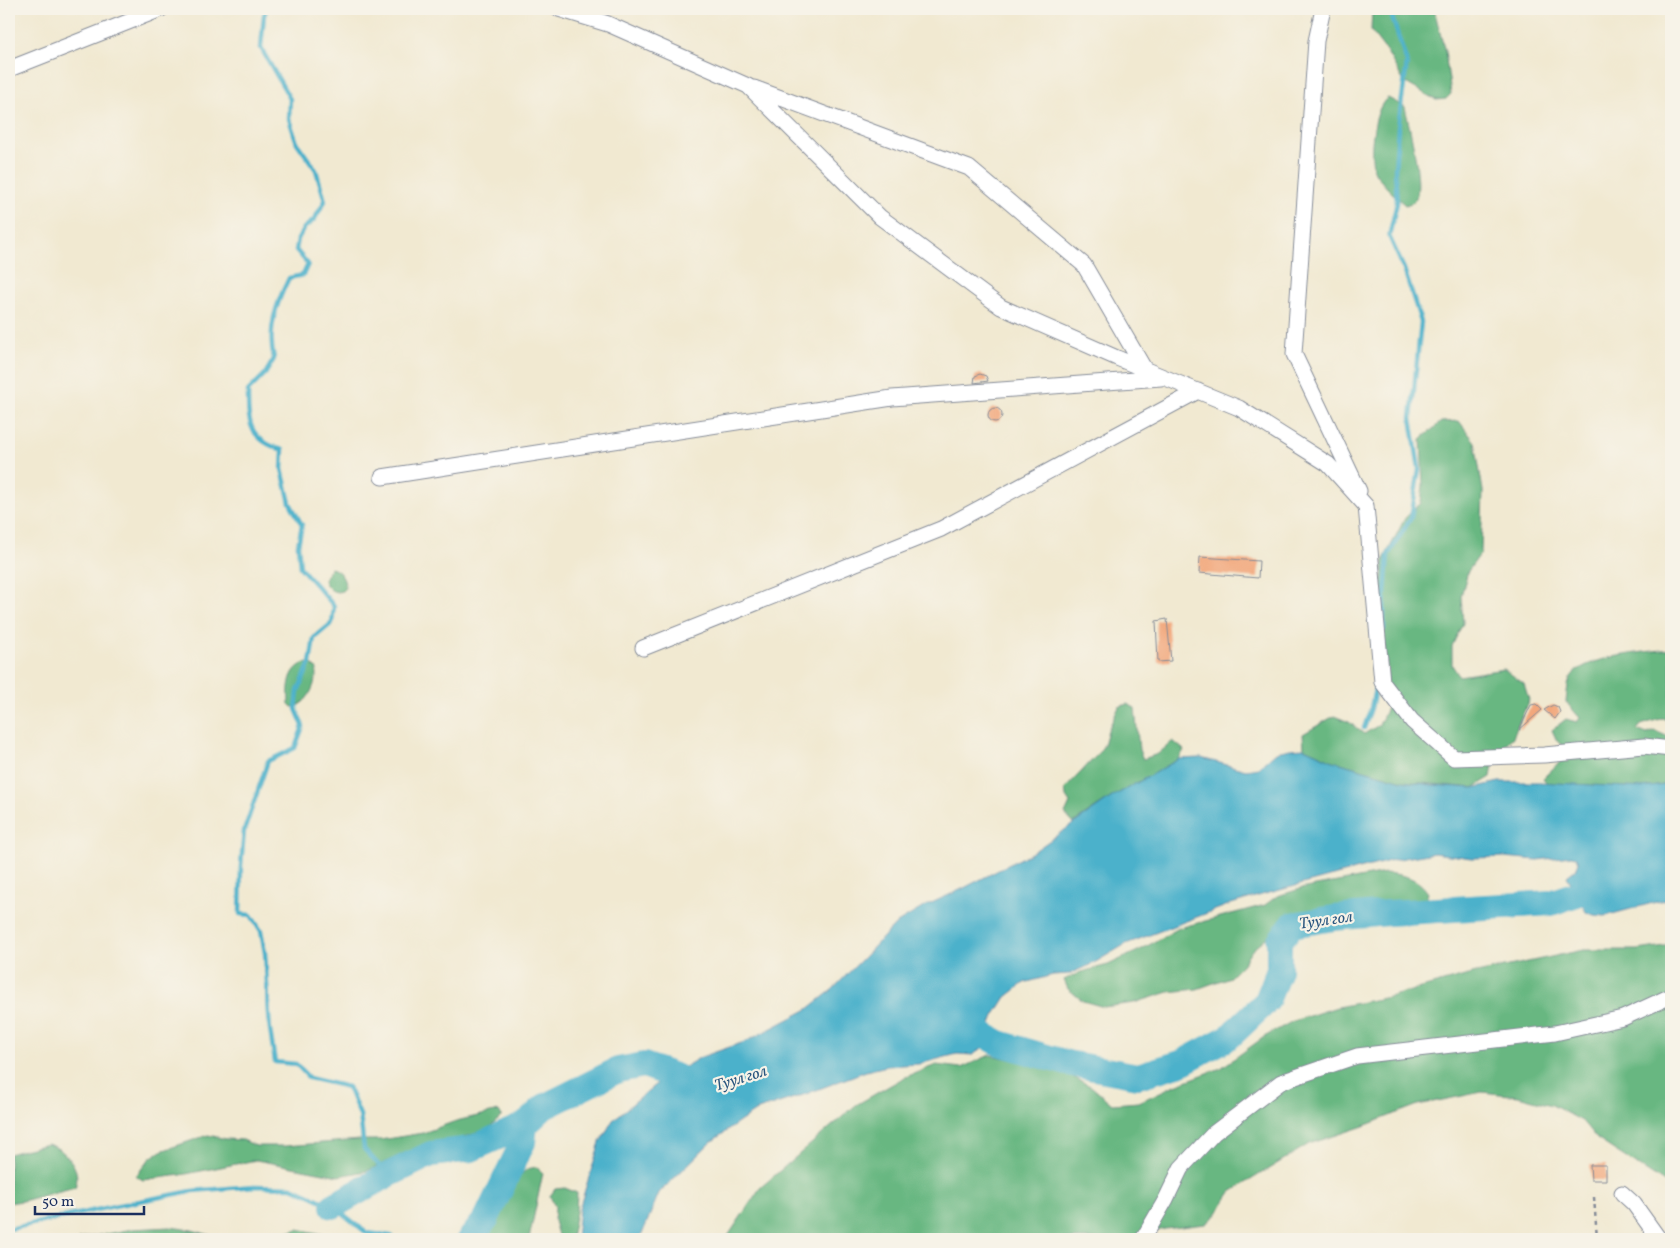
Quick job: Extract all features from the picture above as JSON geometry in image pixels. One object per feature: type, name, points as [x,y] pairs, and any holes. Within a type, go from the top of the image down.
[{"type":"street","points":[[9,69],[161,9]]},
{"type":"street","points":[[559,9],[608,24],[748,86],[969,168],[1084,265],[1145,370]]},
{"type":"street","points":[[1323,9],[1316,41],[1294,354],[1366,506],[1382,682],[1412,721],[1454,758],[1544,755],[1644,746],[1671,749]]},
{"type":"street","points":[[748,86],[880,217],[1001,307],[1145,370],[1239,408],[1328,464],[1366,506]]},
{"type":"street","points":[[382,477],[892,398],[1165,378]]},
{"type":"street","points":[[643,648],[941,530],[1198,392]]},
{"type":"street","points":[[1143,1239],[1181,1168],[1214,1133],[1281,1082],[1357,1056],[1501,1040],[1624,1018],[1671,996]]},
{"type":"street","points":[[1622,1193],[1634,1204],[1659,1239]]},
{"type":"path","points":[[1594,1197],[1597,1239]]},
{"type":"green space","points":[[1372,9],[1434,9],[1445,52],[1451,94],[1446,99],[1436,100],[1404,82],[1387,52],[1371,31]]},
{"type":"green space","points":[[1388,98],[1405,107],[1415,155],[1418,181],[1417,192],[1415,200],[1405,205],[1382,183],[1373,167],[1372,146],[1375,122],[1383,103]]},
{"type":"green space","points":[[1459,421],[1475,442],[1483,491],[1481,553],[1468,571],[1461,596],[1463,623],[1452,646],[1452,665],[1459,676],[1504,669],[1524,684],[1529,700],[1513,737],[1495,754],[1491,777],[1473,788],[1402,781],[1333,761],[1304,748],[1303,734],[1334,716],[1349,722],[1364,734],[1379,725],[1387,708],[1387,666],[1379,601],[1384,559],[1405,518],[1421,503],[1423,485],[1421,439],[1441,422]]},
{"type":"green space","points":[[331,568],[340,573],[343,579],[345,589],[342,591],[335,592],[325,583],[324,580]]},
{"type":"green space","points":[[1671,649],[1671,724],[1663,718],[1641,725],[1637,730],[1647,734],[1655,731],[1671,738],[1671,784],[1643,788],[1547,783],[1543,778],[1563,759],[1566,750],[1557,741],[1552,730],[1566,719],[1577,722],[1580,718],[1566,702],[1569,682],[1576,671],[1600,660],[1616,656]]},
{"type":"green space","points":[[305,663],[312,664],[317,669],[315,681],[307,698],[292,707],[289,704],[290,680],[295,670]]},
{"type":"green space","points":[[1127,704],[1135,708],[1139,750],[1143,759],[1158,754],[1173,741],[1184,750],[1179,759],[1112,797],[1073,823],[1065,814],[1070,803],[1066,797],[1065,789],[1097,755],[1104,745],[1108,730],[1119,707]]},
{"type":"green space","points":[[1385,873],[1404,876],[1420,883],[1428,893],[1426,899],[1410,905],[1343,906],[1287,920],[1252,950],[1242,965],[1230,977],[1197,989],[1169,992],[1134,1003],[1104,1007],[1083,1001],[1068,989],[1064,980],[1081,972],[1108,965],[1142,949],[1179,928],[1265,905],[1277,896],[1300,889]]},
{"type":"green space","points":[[1671,945],[1671,1190],[1663,1182],[1597,1139],[1582,1121],[1552,1105],[1518,1096],[1482,1092],[1418,1105],[1361,1127],[1309,1144],[1231,1192],[1215,1216],[1205,1224],[1165,1229],[1128,1239],[726,1239],[760,1188],[856,1105],[903,1078],[936,1065],[961,1068],[990,1055],[1062,1071],[1092,1087],[1112,1104],[1139,1102],[1175,1085],[1221,1068],[1264,1037],[1293,1021],[1337,1007],[1389,997],[1472,974],[1583,950],[1638,950]]},
{"type":"green space","points":[[499,1111],[502,1116],[488,1129],[453,1141],[405,1153],[367,1171],[339,1176],[256,1160],[181,1175],[143,1180],[136,1176],[150,1158],[161,1151],[208,1135],[243,1140],[256,1146],[380,1140],[423,1133],[456,1121]]},
{"type":"green space","points":[[47,1144],[60,1150],[70,1160],[76,1173],[75,1187],[9,1203],[9,1154]]},
{"type":"green space","points":[[536,1167],[543,1173],[529,1239],[478,1239],[495,1215],[501,1199],[510,1185],[527,1169]]},
{"type":"green space","points":[[565,1188],[577,1193],[576,1212],[571,1238],[559,1239],[554,1221],[555,1207],[550,1196],[555,1189]]},
{"type":"green space","points":[[170,1227],[192,1230],[224,1239],[79,1239],[133,1229]]},
{"type":"green space","points":[[298,1229],[347,1239],[267,1239]]},
{"type":"water","points":[[1304,748],[1333,761],[1402,781],[1432,785],[1473,788],[1499,782],[1539,782],[1643,788],[1671,784],[1671,898],[1605,916],[1594,915],[1586,912],[1567,876],[1576,869],[1579,862],[1577,857],[1537,860],[1505,857],[1472,858],[1434,853],[1393,860],[1231,904],[1126,944],[1094,963],[1069,974],[1053,975],[1024,983],[1006,997],[994,1016],[981,1049],[973,1055],[957,1054],[919,1064],[887,1066],[866,1071],[758,1110],[711,1142],[659,1193],[640,1239],[576,1239],[579,1209],[600,1142],[613,1120],[656,1084],[701,1057],[747,1041],[808,1009],[832,990],[897,923],[927,905],[1033,852],[1112,797],[1179,759],[1201,758],[1246,770],[1258,768],[1276,752]]},
{"type":"building","points":[[980,374],[986,376],[988,381],[974,383],[975,376]]},
{"type":"building","points":[[992,408],[998,408],[1002,415],[998,422],[992,422],[988,418],[988,412]]},
{"type":"building","points":[[1200,557],[1259,561],[1258,578],[1199,573]]},
{"type":"building","points":[[1167,619],[1171,661],[1158,662],[1156,621]]},
{"type":"building","points":[[1536,704],[1542,710],[1519,730],[1531,705]]},
{"type":"building","points":[[1553,705],[1558,707],[1560,712],[1555,719],[1544,710]]},
{"type":"building","points":[[1590,1165],[1606,1165],[1606,1180],[1591,1180]]},
{"type":"waterway","points":[[267,9],[264,15],[261,48],[290,99],[289,119],[297,143],[316,170],[325,201],[314,220],[304,228],[298,239],[296,250],[308,264],[303,275],[289,278],[280,297],[272,327],[274,359],[265,374],[248,391],[250,421],[252,428],[263,441],[283,450],[282,469],[290,503],[302,525],[298,545],[300,567],[334,606],[332,623],[314,638],[310,663],[298,691],[296,709],[303,726],[295,748],[268,761],[244,831],[240,914],[251,915],[261,931],[265,953],[270,1030],[275,1062],[296,1064],[309,1078],[348,1087],[360,1115],[364,1149],[388,1175]]},
{"type":"waterway","points":[[1384,629],[1388,555],[1411,518],[1419,469],[1411,418],[1421,322],[1404,269],[1389,236],[1397,203],[1395,171],[1398,127],[1407,63],[1391,14],[1392,9]]},
{"type":"waterway","points":[[1364,728],[1371,708],[1377,680]]},
{"type":"waterway","name":"Туул гол","points":[[955,1018],[999,1043],[1067,1063],[1138,1076],[1181,1063],[1229,1037],[1267,1001],[1279,970],[1279,942],[1292,925],[1334,918],[1388,913],[1551,903],[1577,894],[1604,871]]},
{"type":"waterway","points":[[333,1206],[388,1175],[431,1154],[471,1149],[525,1125],[544,1107],[618,1070],[644,1065],[672,1075],[703,1090]]},
{"type":"waterway","points":[[470,1239],[486,1219],[523,1142],[525,1125]]},
{"type":"waterway","points":[[9,1229],[192,1191],[255,1186],[292,1187],[333,1206],[367,1233],[391,1236],[394,1239]]}]
